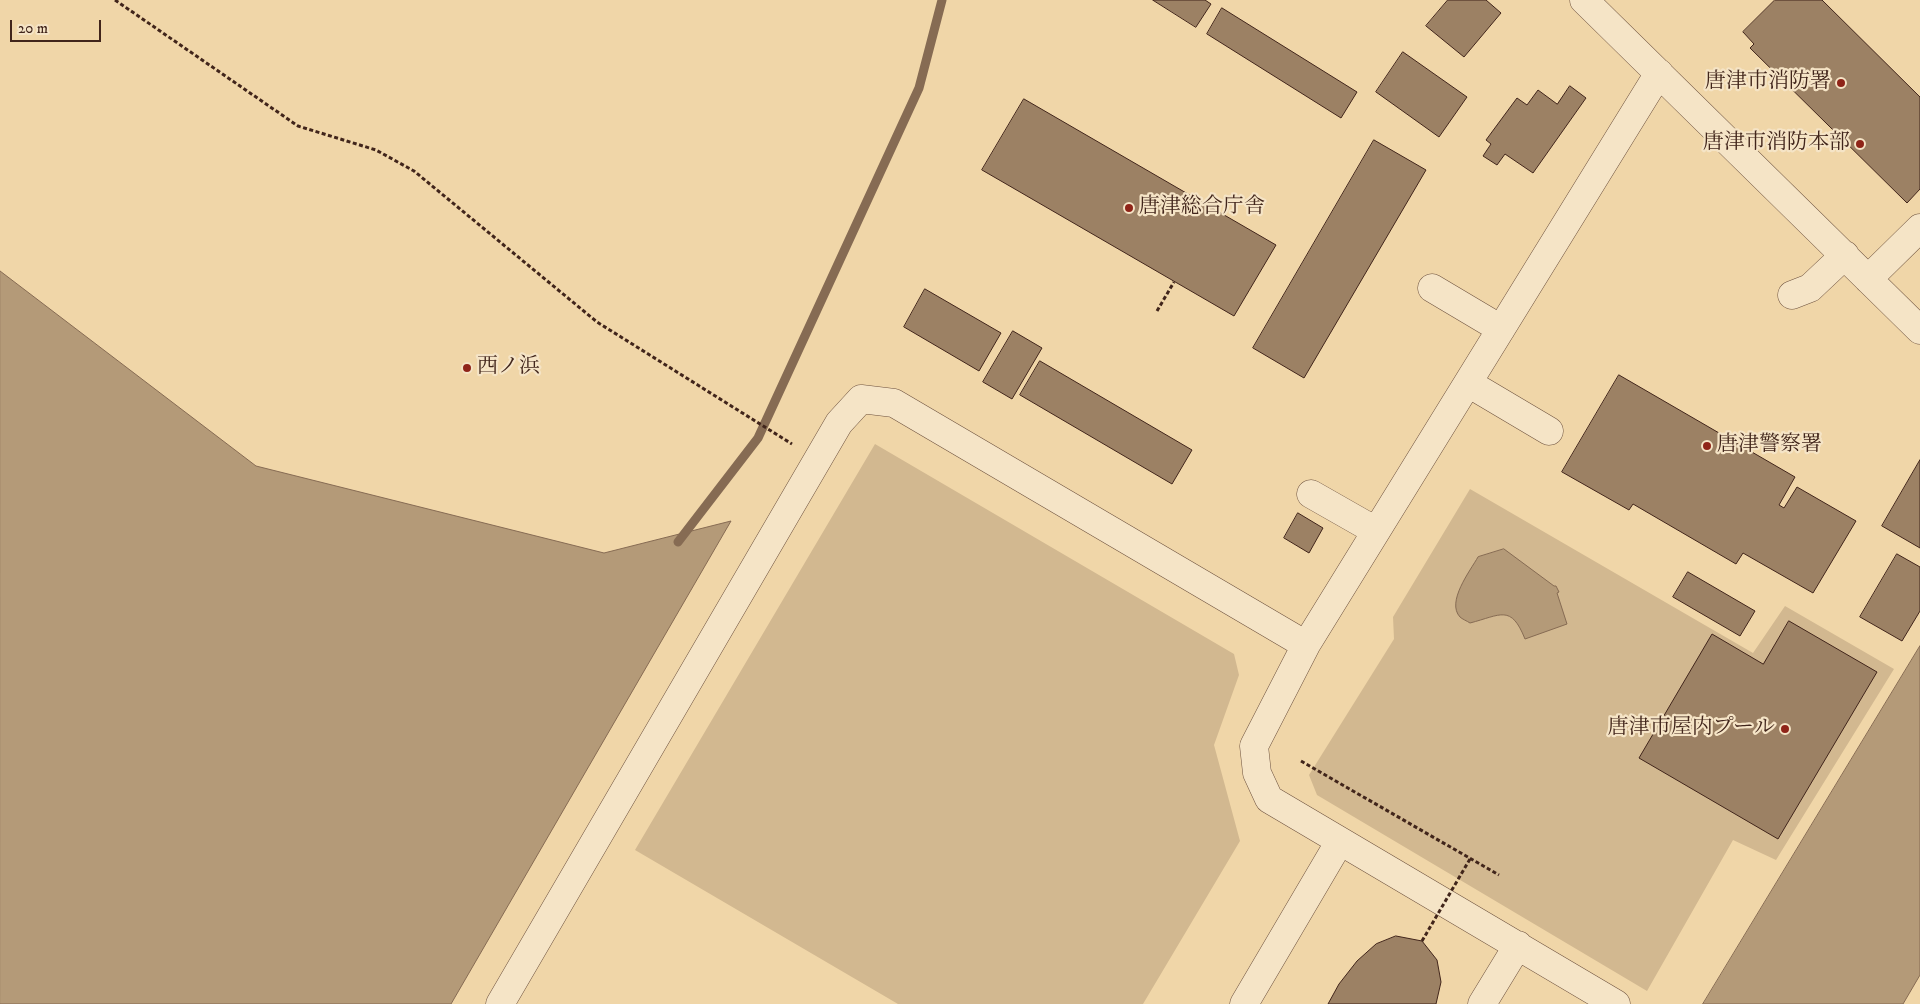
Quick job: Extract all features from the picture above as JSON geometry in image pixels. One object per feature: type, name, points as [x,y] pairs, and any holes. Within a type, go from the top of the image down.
[{"type":"street","points":[[1584,0],[1920,330]]},
{"type":"street","points":[[1616,1004],[1269,799],[1257,774],[1254,746],[1306,645],[1659,73]]},
{"type":"street","points":[[1868,279],[1920,228]]},
{"type":"street","points":[[1792,294],[1810,288],[1845,255]]},
{"type":"street","points":[[1432,288],[1501,329]]},
{"type":"street","points":[[1468,383],[1549,431]]},
{"type":"street","points":[[500,1004],[839,422],[861,399],[894,402],[1306,645]]},
{"type":"street","points":[[1312,494],[1376,531]]},
{"type":"street","points":[[1244,1004],[1340,841]]},
{"type":"street","points":[[1482,1004],[1518,945]]},
{"type":"path","points":[[115,0],[298,126],[376,150],[414,171],[598,322],[817,460]]},
{"type":"path","points":[[1157,311],[1174,282]]},
{"type":"path","points":[[1301,761],[1499,875]]},
{"type":"path","points":[[1422,940],[1470,859]]},
{"type":"shaded area","points":[[0,271],[256,466],[604,553],[731,521],[451,1004],[0,1004]]},
{"type":"shaded area","points":[[875,444],[1234,654],[1239,675],[1214,745],[1240,841],[1143,1004],[898,1004],[635,850]]},
{"type":"shaded area","points":[[1470,489],[1753,653],[1785,606],[1894,669],[1776,860],[1733,840],[1647,991],[1317,795],[1309,775],[1394,639],[1393,617]]},
{"type":"shaded area","points":[[1504,549],[1556,586],[1567,624],[1525,639],[1520,628],[1510,616],[1497,615],[1470,623],[1460,617],[1456,611],[1457,595],[1478,557]]},
{"type":"shaded area","points":[[1920,646],[1920,975],[1903,1004],[1703,1004]]},
{"type":"building","points":[[1153,0],[1205,0],[1211,4],[1196,27]]},
{"type":"building","points":[[1448,0],[1486,0],[1501,13],[1464,57],[1426,26]]},
{"type":"building","name":"唐津市消防本部","points":[[1775,0],[1822,0],[1920,97],[1920,189],[1907,203],[1750,48],[1754,44],[1743,32]]},
{"type":"building","points":[[1222,8],[1357,92],[1341,118],[1207,34]]},
{"type":"building","points":[[1403,52],[1467,97],[1439,137],[1376,92]]},
{"type":"building","points":[[1570,86],[1586,98],[1533,173],[1505,154],[1497,165],[1483,156],[1491,144],[1486,140],[1517,98],[1527,105],[1538,90],[1557,104]]},
{"type":"building","name":"唐津総合庁舎","points":[[1024,99],[1276,245],[1234,316],[982,170]]},
{"type":"building","points":[[1374,140],[1426,170],[1304,378],[1253,348]]},
{"type":"building","points":[[925,289],[1001,333],[979,371],[904,327]]},
{"type":"building","points":[[1013,331],[1042,348],[1012,399],[983,382]]},
{"type":"building","points":[[1040,361],[1192,450],[1172,484],[1020,395]]},
{"type":"building","points":[[1619,375],[1795,477],[1779,505],[1784,508],[1797,487],[1856,521],[1813,593],[1743,553],[1736,564],[1633,504],[1629,510],[1562,472]]},
{"type":"building","points":[[1920,460],[1920,548],[1882,526]]},
{"type":"building","points":[[1298,513],[1323,528],[1309,553],[1284,538]]},
{"type":"building","points":[[1897,554],[1920,567],[1920,611],[1902,641],[1860,617]]},
{"type":"building","points":[[1688,572],[1755,611],[1740,636],[1673,597]]},
{"type":"building","points":[[1789,621],[1877,672],[1778,839],[1639,758],[1712,634],[1763,664]]},
{"type":"building","points":[[1396,936],[1422,941],[1437,960],[1441,982],[1436,1004],[1328,1004],[1339,984],[1357,961],[1376,944]]},
{"type":"waterway","points":[[678,542],[758,438],[919,88],[942,0]]},
{"type":"place","name":"唐津市消防署","points":[[1841,83]]},
{"type":"place","name":"唐津市消防本部","points":[[1860,144]]},
{"type":"place","name":"唐津総合庁舎","points":[[1129,208]]},
{"type":"place","name":"西ノ浜","points":[[467,368]]},
{"type":"place","name":"唐津警察署","points":[[1707,446]]},
{"type":"place","name":"唐津市屋内プール","points":[[1785,729]]}]
